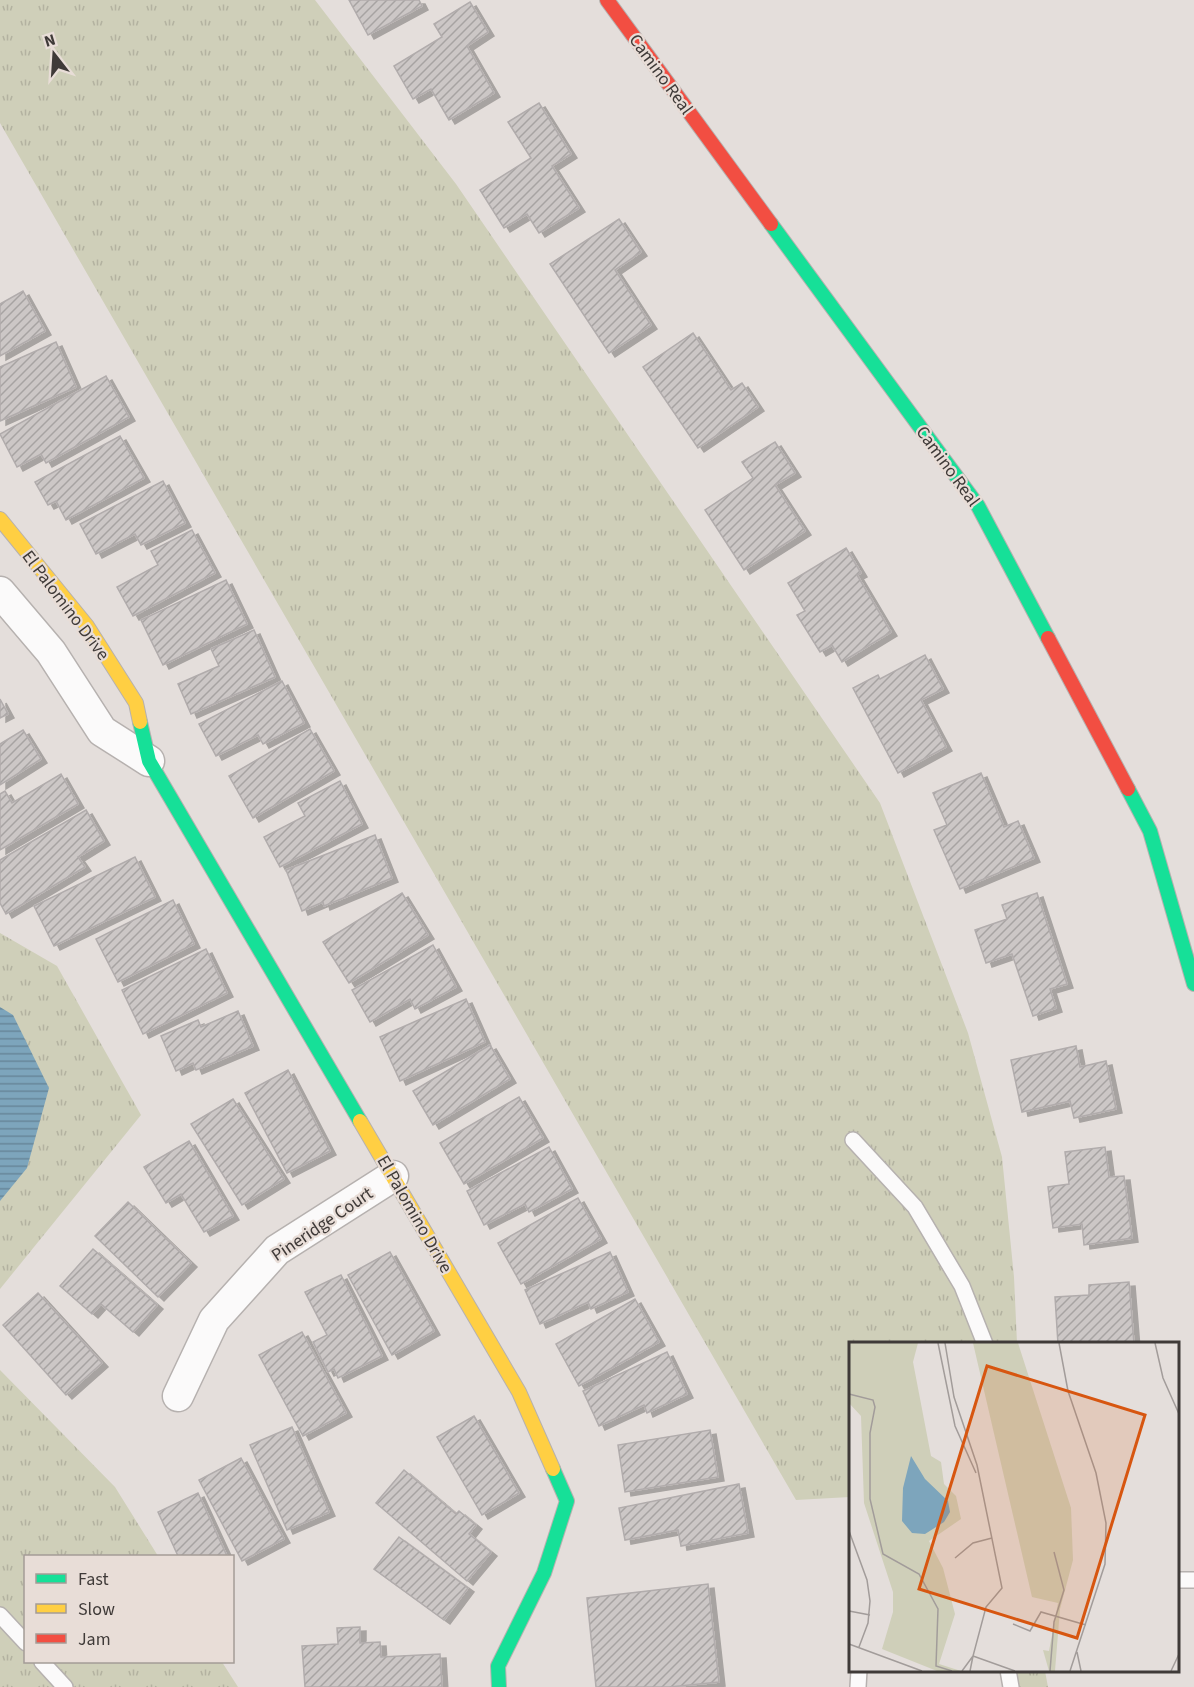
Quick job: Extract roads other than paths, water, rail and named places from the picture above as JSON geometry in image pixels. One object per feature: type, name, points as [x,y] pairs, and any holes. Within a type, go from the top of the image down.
[{"type":"street","name":"Camino Real","points":[[607,0],[978,506],[1150,831],[1194,984]]},
{"type":"street","name":"El Palomino Drive","points":[[0,519],[87,626],[136,703],[149,761],[519,1392],[567,1501],[544,1573],[498,1666],[499,1687]]},
{"type":"street","name":"El Palomino Drive","points":[[0,592],[51,652],[102,731],[149,761]]},
{"type":"street","name":"Pineridge Court","points":[[178,1396],[214,1320],[277,1250],[393,1176]]},
{"type":"lane","points":[[853,1140],[915,1207],[962,1286],[984,1342]]},
{"type":"lane","points":[[0,1615],[24,1641]]},
{"type":"lane","points":[[43,1663],[65,1687]]},
{"type":"lane","points":[[858,1687],[859,1672]]},
{"type":"lane","points":[[1008,1672],[1011,1687]]},
{"type":"water","points":[[0,1007],[13,1015],[49,1088],[27,1168],[0,1201]]}]
